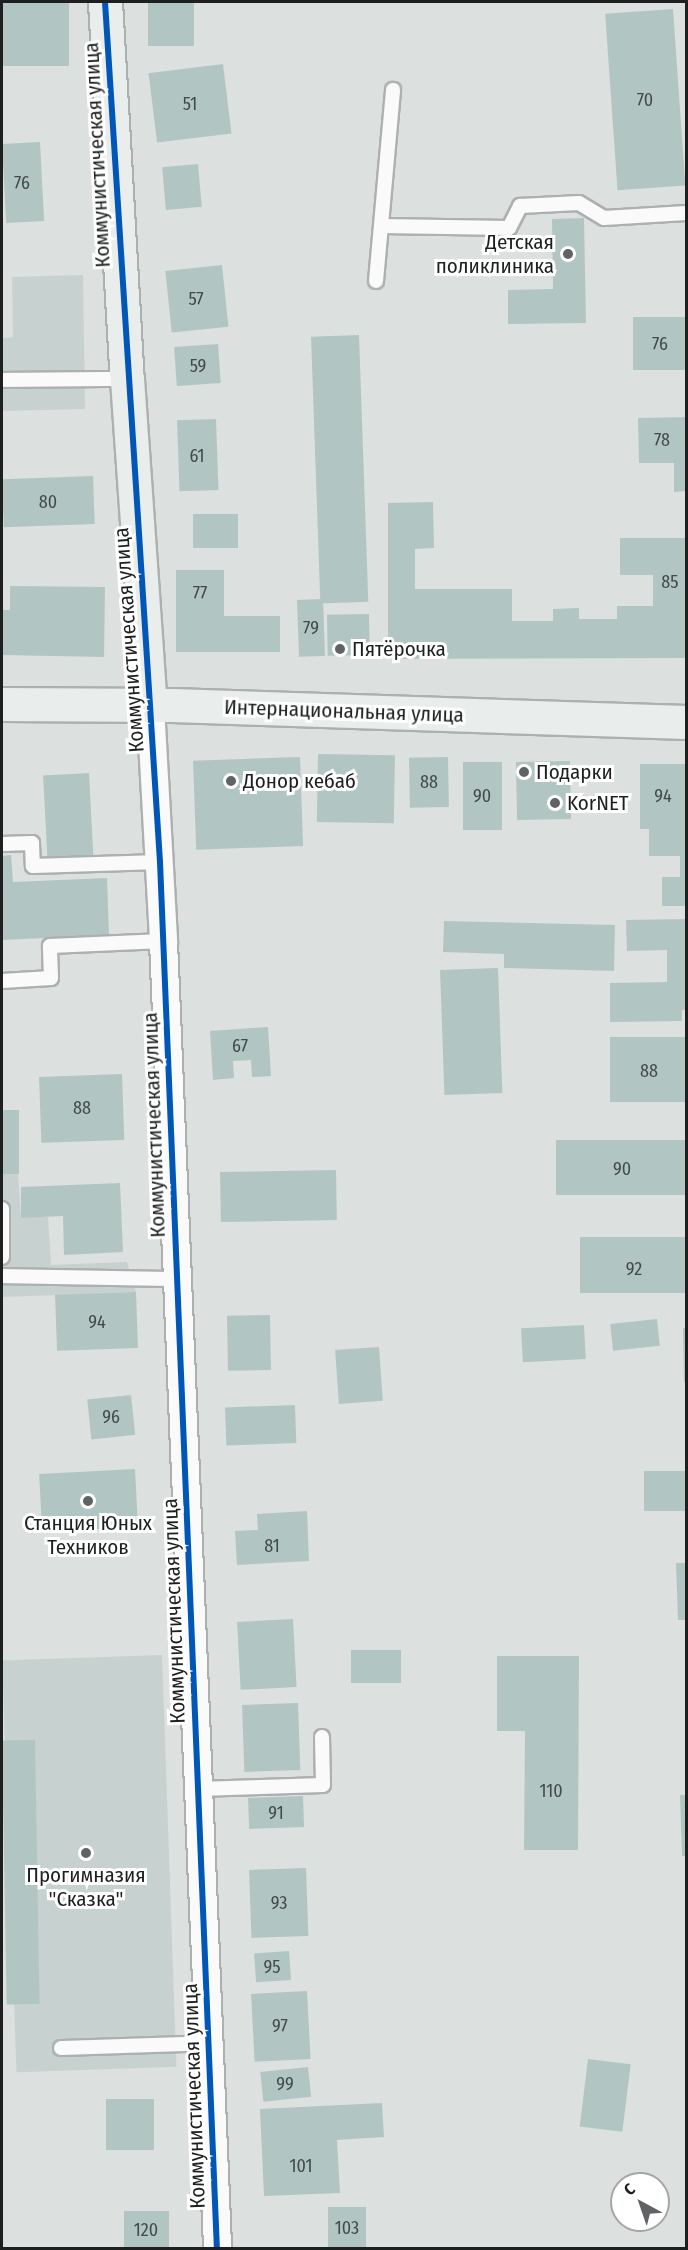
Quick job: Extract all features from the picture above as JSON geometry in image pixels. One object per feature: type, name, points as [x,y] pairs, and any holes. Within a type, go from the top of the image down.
[{"type":"street","name":"Коммунистическая улица","points":[[105,2],[127,379],[160,862],[217,2248]]},
{"type":"street","name":"Интернациональная улица","points":[[2,704],[150,706],[687,722]]},
{"type":"lane","points":[[376,281],[393,90]]},
{"type":"lane","points":[[381,226],[509,228],[520,206],[579,203],[604,218],[687,213]]},
{"type":"lane","points":[[2,380],[127,379]]},
{"type":"lane","points":[[2,844],[32,843],[33,866],[160,862]]},
{"type":"lane","points":[[2,981],[51,978],[50,946],[163,941]]},
{"type":"lane","points":[[2,1209],[2,1257]]},
{"type":"lane","points":[[2,1276],[177,1279]]},
{"type":"lane","points":[[198,1789],[323,1785],[322,1737]]},
{"type":"lane","points":[[61,2048],[208,2043]]},
{"type":"shaded area","points":[[83,275],[85,409],[2,411],[2,338],[13,337],[12,277]]},
{"type":"shaded area","points":[[2,1110],[19,1110],[18,1174],[21,1217],[48,1217],[51,1265],[127,1262],[136,1292],[2,1297]]},
{"type":"shaded area","name":"Прогимназия \"Сказка\"","points":[[162,1655],[176,2067],[16,2072],[2,1661]]},
{"type":"building","points":[[2,2],[69,2],[69,66],[2,66]]},
{"type":"building","points":[[148,2],[194,2],[194,46],[148,46]]},
{"type":"building","points":[[673,9],[685,186],[618,190],[605,14]]},
{"type":"building","points":[[223,64],[232,133],[157,143],[149,73]]},
{"type":"building","points":[[40,142],[44,221],[6,223],[2,144]]},
{"type":"building","points":[[198,164],[202,207],[166,210],[162,167]]},
{"type":"building","name":"Детская поликлиника","points":[[584,218],[586,323],[508,324],[508,290],[553,289],[552,219]]},
{"type":"building","points":[[222,265],[228,327],[172,333],[165,271]]},
{"type":"building","points":[[633,317],[686,317],[686,370],[633,370]]},
{"type":"building","points":[[359,335],[368,602],[320,604],[311,337]]},
{"type":"building","points":[[218,344],[221,383],[177,386],[174,347]]},
{"type":"building","points":[[686,417],[686,491],[674,492],[674,463],[639,463],[638,418]]},
{"type":"building","points":[[216,419],[218,490],[180,491],[177,420]]},
{"type":"building","points":[[93,476],[95,524],[4,527],[2,479]]},
{"type":"building","points":[[433,502],[434,548],[415,549],[415,589],[512,589],[512,621],[553,621],[553,609],[579,608],[579,619],[617,619],[617,606],[653,606],[653,575],[620,575],[620,538],[686,538],[686,658],[388,659],[388,503]]},
{"type":"building","points":[[193,514],[238,514],[238,548],[193,548]]},
{"type":"building","points":[[176,570],[224,570],[224,616],[280,616],[280,652],[176,652]]},
{"type":"building","points":[[10,586],[105,587],[104,657],[2,655],[2,610],[10,610]]},
{"type":"building","points":[[323,599],[325,656],[299,657],[297,600]]},
{"type":"building","points":[[369,614],[370,655],[328,656],[327,615]]},
{"type":"building","points":[[318,754],[395,755],[394,823],[317,822]]},
{"type":"building","points":[[300,757],[303,846],[196,850],[193,761]]},
{"type":"building","points":[[448,757],[449,807],[410,808],[409,758]]},
{"type":"building","points":[[570,761],[571,819],[517,820],[516,762]]},
{"type":"building","points":[[463,762],[502,762],[502,830],[463,830]]},
{"type":"building","points":[[640,764],[686,764],[686,906],[662,906],[662,877],[680,877],[680,856],[649,856],[649,829],[640,829]]},
{"type":"building","points":[[89,773],[93,857],[47,859],[43,775]]},
{"type":"building","points":[[11,855],[13,882],[107,878],[109,935],[2,940],[2,856]]},
{"type":"building","points":[[686,919],[686,1010],[682,1010],[682,1021],[610,1022],[610,983],[667,982],[667,950],[627,951],[626,920]]},
{"type":"building","points":[[444,921],[615,925],[614,971],[504,968],[504,954],[443,952]]},
{"type":"building","points":[[498,968],[502,1093],[444,1095],[440,970]]},
{"type":"building","points":[[268,1027],[271,1076],[252,1077],[251,1060],[233,1061],[234,1078],[213,1080],[210,1031]]},
{"type":"building","points":[[610,1037],[686,1037],[686,1102],[610,1102]]},
{"type":"building","points":[[122,1074],[124,1140],[41,1143],[39,1077]]},
{"type":"building","points":[[2,1110],[19,1110],[19,1174],[2,1174]]},
{"type":"building","points":[[556,1140],[686,1140],[686,1195],[556,1195]]},
{"type":"building","points":[[336,1170],[337,1220],[221,1222],[220,1172]]},
{"type":"building","points":[[120,1183],[123,1252],[64,1255],[63,1216],[21,1218],[21,1187]]},
{"type":"building","points":[[580,1237],[686,1237],[686,1293],[580,1293]]},
{"type":"building","points":[[136,1292],[138,1348],[57,1351],[55,1295]]},
{"type":"building","points":[[270,1315],[271,1370],[228,1371],[227,1316]]},
{"type":"building","points":[[657,1319],[660,1346],[613,1351],[610,1324]]},
{"type":"building","points":[[584,1325],[586,1359],[523,1362],[521,1328]]},
{"type":"building","points":[[683,1328],[686,1328],[686,1382],[684,1382]]},
{"type":"building","points":[[379,1347],[383,1401],[339,1404],[335,1350]]},
{"type":"building","points":[[131,1395],[135,1435],[91,1439],[87,1400]]},
{"type":"building","points":[[295,1405],[296,1443],[226,1445],[225,1407]]},
{"type":"building","name":"Станция Юных Техников","points":[[135,1469],[138,1527],[42,1532],[39,1474]]},
{"type":"building","points":[[644,1471],[686,1471],[686,1511],[644,1511]]},
{"type":"building","points":[[307,1511],[309,1561],[237,1565],[235,1531],[258,1530],[257,1514]]},
{"type":"building","points":[[676,1563],[686,1563],[686,1620],[678,1620]]},
{"type":"building","points":[[293,1619],[297,1687],[241,1690],[237,1622]]},
{"type":"building","points":[[351,1650],[401,1650],[401,1683],[351,1683]]},
{"type":"building","points":[[497,1656],[579,1656],[578,1850],[524,1850],[525,1731],[497,1731]]},
{"type":"building","points":[[298,1703],[300,1770],[244,1772],[242,1705]]},
{"type":"building","points":[[35,1740],[40,2004],[7,2005],[2,1741]]},
{"type":"building","points":[[680,1795],[686,1795],[686,1856],[682,1856]]},
{"type":"building","points":[[303,1796],[304,1827],[249,1829],[248,1798]]},
{"type":"building","points":[[306,1868],[308,1936],[251,1938],[249,1870]]},
{"type":"building","points":[[289,1951],[291,1980],[256,1982],[254,1953]]},
{"type":"building","points":[[307,1991],[311,2059],[255,2062],[251,1994]]},
{"type":"building","points":[[588,2059],[631,2064],[622,2132],[580,2126]]},
{"type":"building","points":[[308,2067],[311,2097],[263,2102],[260,2072]]},
{"type":"building","points":[[106,2099],[154,2099],[154,2150],[106,2150]]},
{"type":"building","points":[[382,2103],[384,2137],[337,2140],[340,2193],[264,2196],[260,2109]]},
{"type":"building","points":[[328,2207],[366,2207],[366,2248],[328,2248]]},
{"type":"building","points":[[124,2211],[169,2211],[169,2248],[124,2248]]},
{"type":"cycle path","points":[[105,2],[160,862],[217,2248]]},
{"type":"place","name":"Детская поликлиника","points":[[568,254]]},
{"type":"place","name":"Пятёрочка","points":[[340,649]]},
{"type":"place","name":"Подарки","points":[[524,772]]},
{"type":"place","name":"Донор кебаб","points":[[231,781]]},
{"type":"place","name":"KorNET","points":[[555,803]]},
{"type":"place","name":"Станция Юных Техников","points":[[88,1501]]},
{"type":"place","name":"Прогимназия \"Сказка\"","points":[[86,1853]]}]
